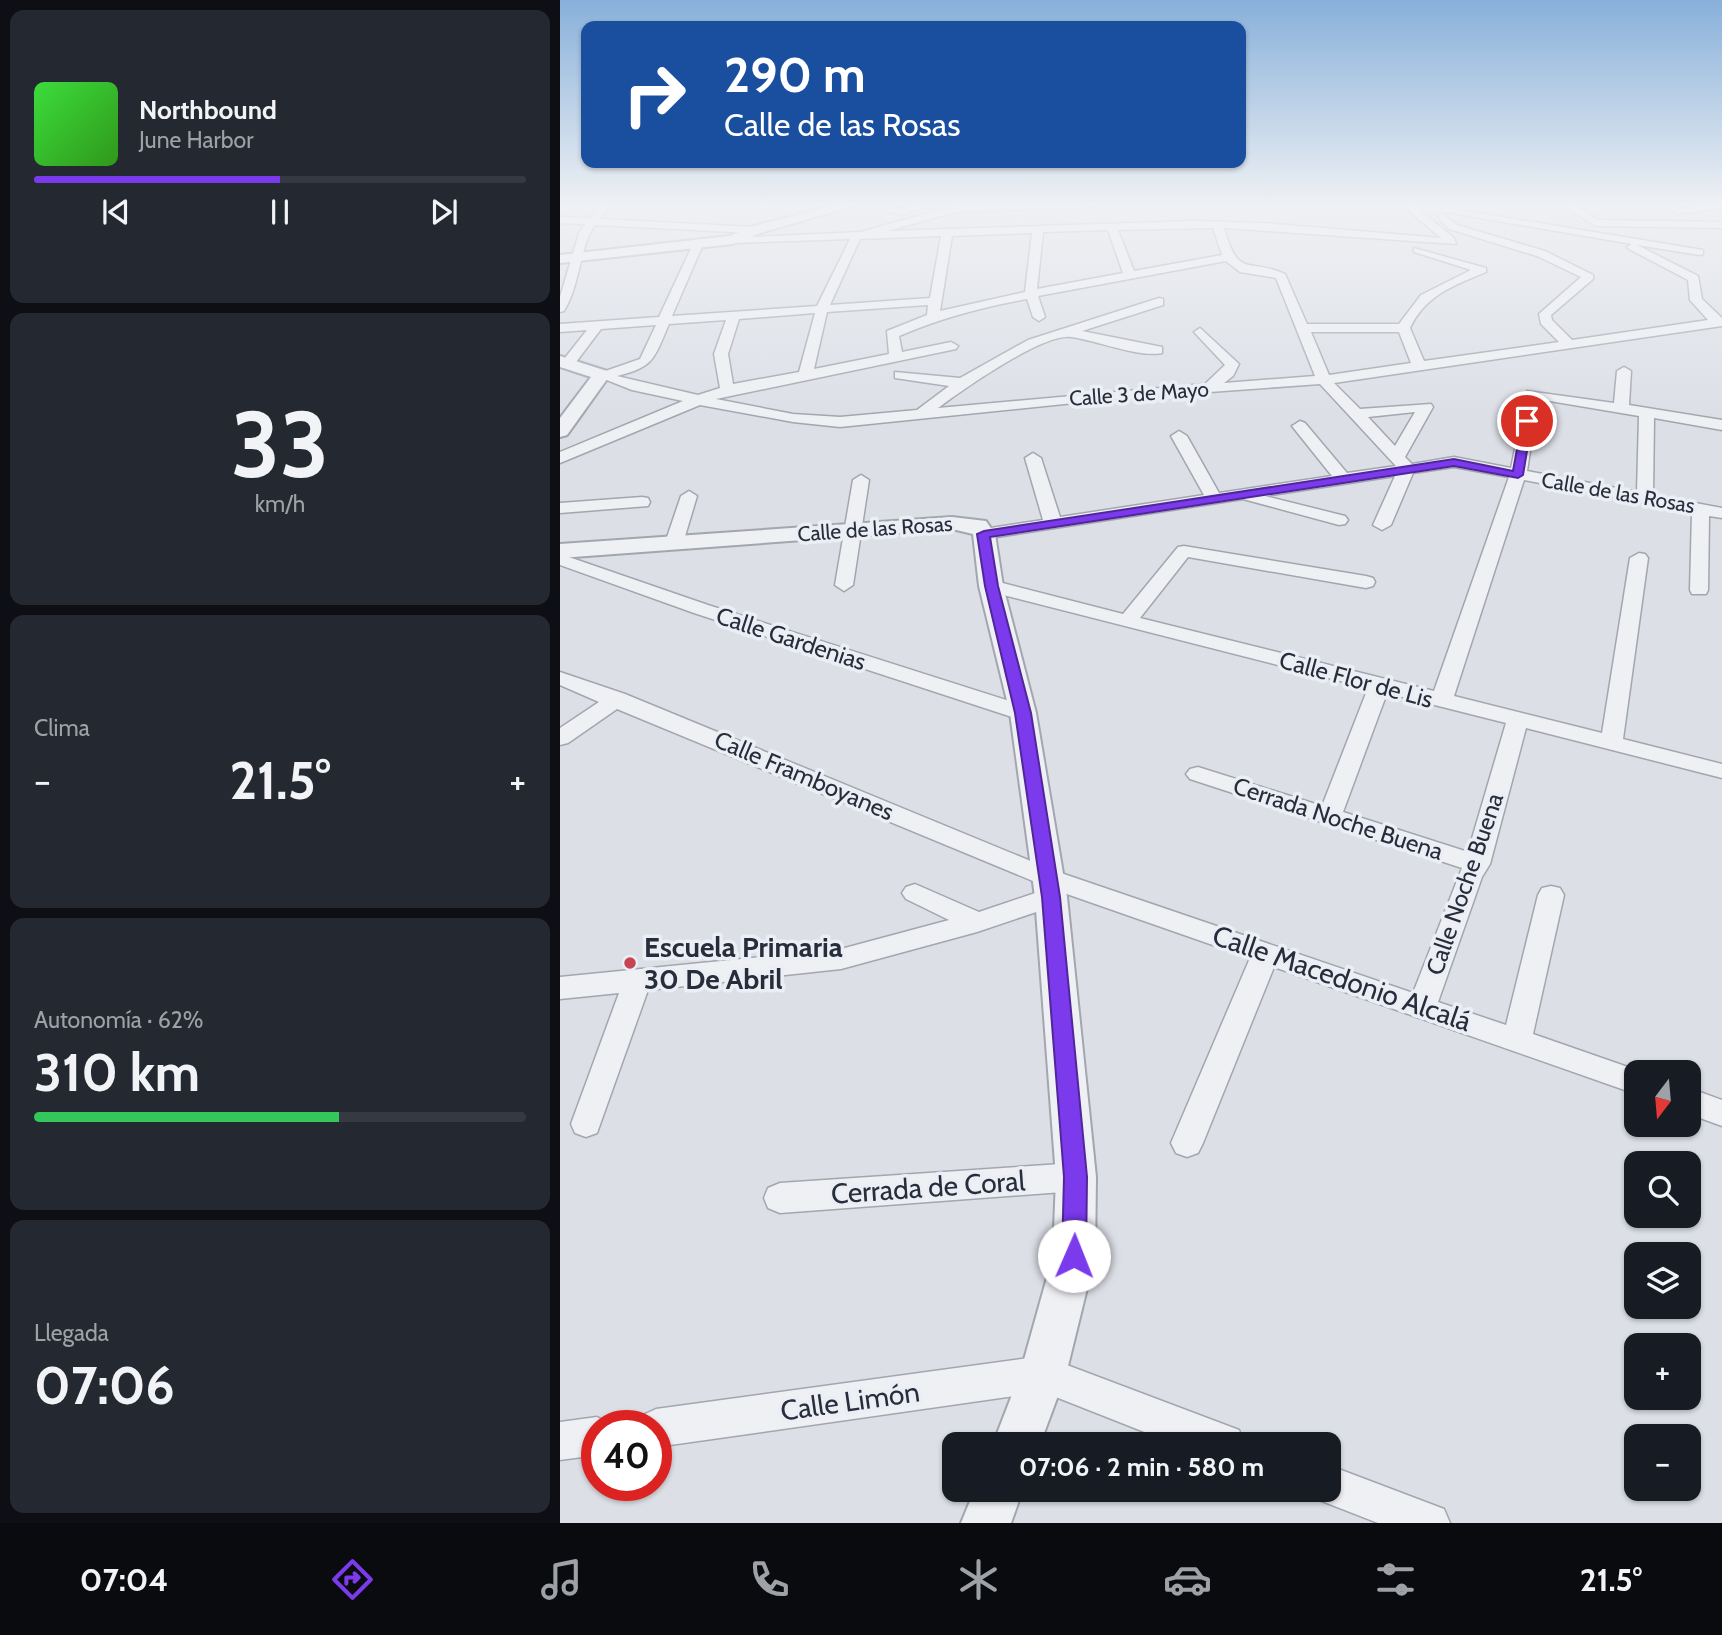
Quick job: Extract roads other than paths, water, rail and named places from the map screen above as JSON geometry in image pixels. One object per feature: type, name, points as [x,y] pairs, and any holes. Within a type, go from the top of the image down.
[{"type":"street","points":[[560,431],[601,375],[643,365],[684,275]]},
{"type":"street","points":[[806,372],[822,309],[838,275]]},
{"type":"street","points":[[933,317],[939,275]]},
{"type":"street","points":[[1033,275],[1031,293],[1039,317]]},
{"type":"street","points":[[896,356],[892,334],[933,317],[1031,293],[1123,275]]},
{"type":"street","points":[[1275,275],[1281,276],[1324,380],[1402,462]]},
{"type":"street","points":[[1419,365],[1404,328],[1416,303],[1437,288],[1469,275]]},
{"type":"street","points":[[1569,345],[1546,321],[1545,314],[1589,277],[1585,275]]},
{"type":"street","points":[[1687,275],[1693,278],[1696,300],[1719,322]]},
{"type":"street","points":[[560,308],[565,289]]},
{"type":"street","points":[[560,328],[934,301]]},
{"type":"street","points":[[923,412],[962,383],[1021,348],[1159,302]]},
{"type":"street","points":[[727,390],[721,354],[734,316]]},
{"type":"street","name":"Calle 3 de Mayo","points":[[564,362],[637,387],[793,418],[840,422],[923,412],[1324,380],[1719,322]]},
{"type":"street","points":[[564,362],[597,325]]},
{"type":"street","points":[[1301,328],[1404,328]]},
{"type":"street","points":[[1200,331],[1232,364],[1228,373],[1208,389]]},
{"type":"street","points":[[1068,332],[1157,350]]},
{"type":"street","points":[[560,458],[727,390],[806,372],[951,346]]},
{"type":"street","points":[[1620,408],[1624,371]]},
{"type":"street","points":[[900,375],[962,383]]},
{"type":"street","points":[[1441,702],[1518,475],[1532,394],[1722,425]]},
{"type":"street","points":[[1357,414],[1426,407],[1402,462],[1382,525]]},
{"type":"street","points":[[1645,497],[1647,412]]},
{"type":"street","points":[[1300,426],[1343,479]]},
{"type":"street","points":[[1179,436],[1214,499]]},
{"type":"street","points":[[1033,458],[1053,523]]},
{"type":"street","name":"Calle de las Rosas","points":[[560,551],[970,523],[978,526],[984,534],[1343,479],[1402,462],[1454,462],[1722,513]]},
{"type":"street","points":[[844,585],[861,480]]},
{"type":"street","points":[[1240,495],[1339,520]]},
{"type":"street","points":[[674,543],[689,496]]},
{"type":"street","points":[[560,508],[642,502]]},
{"type":"street","points":[[1699,590],[1701,509]]},
{"type":"street","points":[[984,534],[991,586],[1023,713],[1049,887],[1076,1177],[1074,1256],[1043,1374],[1021,1432]]},
{"type":"street","points":[[1129,619],[1184,551],[1366,582]]},
{"type":"street","points":[[1611,744],[1639,558]]},
{"type":"street","name":"Calle Gardenias","points":[[560,559],[701,609],[1023,713]]},
{"type":"street","name":"Calle Flor de Lis","points":[[991,586],[1129,619],[1517,722],[1722,771]]},
{"type":"street","name":"Calle Framboyanes","points":[[560,678],[617,699],[1049,887]]},
{"type":"street","points":[[1330,816],[1379,686]]},
{"type":"street","points":[[560,738],[617,699]]},
{"type":"street","name":"Calle Noche Buena","points":[[1422,1006],[1469,877],[1478,864],[1517,722]]},
{"type":"street","name":"Cerrada Noche Buena","points":[[1198,774],[1478,864]]},
{"type":"street","points":[[560,988],[841,959],[977,922],[1049,887]]},
{"type":"street","name":"Calle Macedonio Alcalá","points":[[1049,887],[1266,952],[1624,1078]]},
{"type":"street","points":[[915,893],[977,922]]},
{"type":"street","points":[[1517,1039],[1551,895]]},
{"type":"street","points":[[1187,1143],[1266,952]]},
{"type":"street","points":[[586,1124],[637,981]]},
{"type":"street","points":[[1701,1105],[1722,1113]]},
{"type":"street","name":"Cerrada de Coral","points":[[780,1198],[1076,1177]]},
{"type":"street","points":[[1043,1374],[1193,1432]]},
{"type":"street","name":"Calle Limón","points":[[672,1426],[1043,1374]]},
{"type":"street","points":[[560,1441],[581,1438]]},
{"type":"street","points":[[1341,1489],[1430,1523]]},
{"type":"street","points":[[986,1523],[994,1502]]},
{"type":"place","name":"Escuela Primaria 30 De Abril","points":[[630,963]]}]
